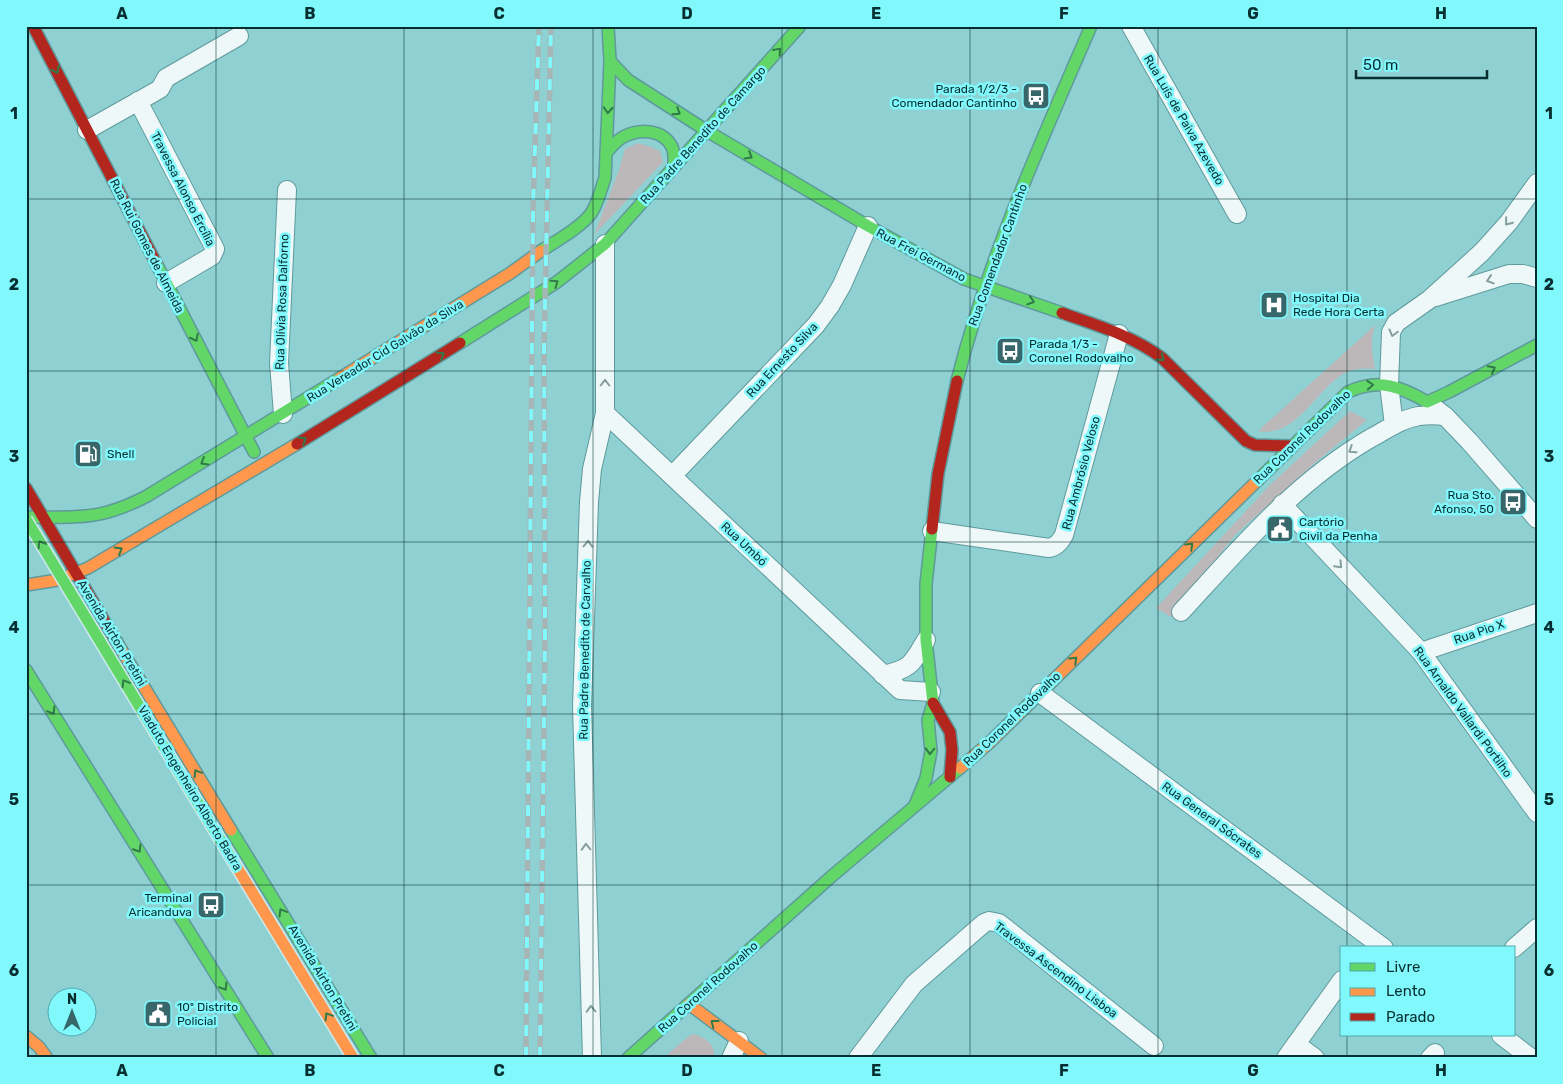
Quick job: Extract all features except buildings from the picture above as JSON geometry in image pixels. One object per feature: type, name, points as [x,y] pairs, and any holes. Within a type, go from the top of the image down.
[{"type":"main road","name":"Rua Rui Gomes de Almeida","points":[[33,26],[262,466]]},
{"type":"main road","name":"Rua Vereador Cid Galvão da Silva","points":[[26,518],[105,513],[125,507],[147,496],[509,274],[577,226],[591,213],[599,196],[604,178],[610,61],[608,26]]},
{"type":"main road","name":"Rua Padre Benedito de Camargo","points":[[605,244],[800,26]]},
{"type":"main road","name":"Rua Comendador Cantinho","points":[[913,808],[926,778],[931,751],[928,720],[932,697],[926,640],[926,584],[938,474],[952,402],[969,334],[984,287],[1034,157],[1091,26]]},
{"type":"main road","name":"Rua Frei Germano","points":[[610,61],[628,80],[707,131],[868,226],[964,279],[1034,302],[1119,334],[1149,348],[1162,358],[1246,440],[1255,445],[1292,446]]},
{"type":"main road","points":[[606,153],[618,140],[625,136],[636,131],[647,131],[662,136],[667,140],[674,154],[674,166]]},
{"type":"main road","points":[[26,585],[77,574],[262,466],[514,310],[557,282],[605,244]]},
{"type":"main road","points":[[1427,402],[1537,345]]},
{"type":"main road","name":"Rua Coronel Rodovalho","points":[[628,1058],[832,876],[989,743],[1348,392],[1369,384],[1388,385],[1400,387],[1427,402]]},
{"type":"main road","name":"Avenida Aírton Pretini","points":[[26,488],[371,1058]]},
{"type":"main road","name":"Viaduto Engenheiro Alberto Badra","points":[[26,518],[353,1058]]},
{"type":"main road","points":[[37,572],[47,589]]},
{"type":"main road","points":[[26,670],[268,1058]]},
{"type":"main road","name":"Rua Comendador Cantinho","points":[[932,697],[950,732],[952,750],[950,778]]},
{"type":"main road","points":[[689,1004],[739,1041],[755,1057]]},
{"type":"main road","points":[[26,1036],[39,1047],[47,1058]]},
{"type":"street","name":"Rua Luís de Paiva Azevedo","points":[[1131,26],[1237,214]]},
{"type":"street","points":[[87,130],[160,89],[166,78],[239,36]]},
{"type":"street","name":"Travessa Alonso Ercília","points":[[138,101],[214,249],[212,256],[166,283]]},
{"type":"street","points":[[1394,425],[1388,385],[1391,332],[1396,323],[1430,299],[1488,246],[1509,222],[1537,183]]},
{"type":"street","name":"Rua Olívia Rosa Dalforno","points":[[283,414],[279,363],[287,190]]},
{"type":"street","name":"Rua Ernesto Silva","points":[[672,476],[816,325],[842,285],[868,226]]},
{"type":"street","name":"Rua Padre Benedito de Carvalho","points":[[592,1058],[582,706],[589,502],[592,469],[604,413],[605,244]]},
{"type":"street","points":[[1430,299],[1509,274],[1523,274],[1537,278]]},
{"type":"street","name":"Rua Ambrósio Veloso","points":[[932,531],[1049,548],[1060,542],[1064,535],[1119,334]]},
{"type":"street","points":[[1445,416],[1444,404],[1449,392]]},
{"type":"street","points":[[1427,402],[1445,416],[1469,441],[1537,520]]},
{"type":"street","name":"Rua Umbó","points":[[604,413],[882,675],[900,690],[932,697]]},
{"type":"street","points":[[1181,612],[1282,504],[1324,468],[1394,425],[1419,416],[1445,416]]},
{"type":"street","name":"Rua Arnaldo Vallardi Portilho","points":[[1282,504],[1421,652],[1537,813]]},
{"type":"street","name":"Rua Pio X","points":[[1421,652],[1537,613]]},
{"type":"street","points":[[882,675],[907,668],[914,661],[926,640]]},
{"type":"street","name":"Rua General Sócrates","points":[[1040,693],[1373,945]]},
{"type":"street","name":"Travessa Ascendino Lisboa","points":[[858,1058],[914,984],[984,923],[990,921],[998,923],[1154,1046]]},
{"type":"street","points":[[1516,946],[1537,928]]},
{"type":"street","points":[[1315,1058],[1291,1051],[1340,983]]},
{"type":"street","points":[[1502,1036],[1531,1058]]},
{"type":"street","points":[[731,1058],[739,1041]]},
{"type":"shaded area","points":[[639,143],[660,151],[663,162],[594,235],[625,149]]},
{"type":"shaded area","points":[[1375,325],[1372,347],[1375,369],[1352,370],[1345,373],[1335,380],[1295,420],[1284,427],[1272,431],[1258,431]]},
{"type":"shaded area","points":[[1350,411],[1367,420],[1316,462],[1235,535],[1171,617],[1156,608],[1269,486]]},
{"type":"shaded area","points":[[693,1034],[708,1041],[713,1047],[714,1055],[710,1058],[663,1058],[689,1036]]},
{"type":"railway","points":[[526,1058],[533,208],[539,26]]},
{"type":"railway","points":[[540,1058],[545,637],[544,348],[551,26]]},
{"type":"traffic: fast","points":[[541,251],[588,218],[596,204],[605,178],[610,61],[608,26]]},
{"type":"traffic: fast","points":[[460,343],[557,282],[605,244],[800,26]]},
{"type":"traffic: fast","points":[[957,381],[984,290],[1000,245],[1091,26]]},
{"type":"traffic: fast","points":[[610,61],[628,80],[707,131],[868,226],[964,279],[1062,313]]},
{"type":"traffic: fast","points":[[606,153],[616,142],[629,134],[643,131],[650,132],[668,141],[674,152],[674,167]]},
{"type":"traffic: fast","points":[[156,263],[254,452]]},
{"type":"traffic: fast","points":[[1257,481],[1348,392],[1369,385],[1389,386],[1398,388],[1427,402],[1537,345]]},
{"type":"traffic: fast","points":[[26,517],[88,516],[108,512],[133,503],[340,378]]},
{"type":"traffic: fast","points":[[26,519],[230,856]]},
{"type":"traffic: fast","points":[[915,805],[926,778],[931,751],[928,720],[933,703],[926,640],[926,584],[932,529]]},
{"type":"traffic: fast","points":[[26,670],[268,1058]]},
{"type":"traffic: fast","points":[[628,1058],[832,876],[960,768]]},
{"type":"traffic: fast","points":[[231,830],[371,1058]]},
{"type":"traffic: slow","points":[[340,378],[509,274],[541,251]]},
{"type":"traffic: slow","points":[[26,585],[58,580],[88,568],[297,444]]},
{"type":"traffic: slow","points":[[960,768],[989,743],[1257,481]]},
{"type":"traffic: slow","points":[[116,641],[231,830]]},
{"type":"traffic: slow","points":[[230,856],[353,1058]]},
{"type":"traffic: slow","points":[[689,1004],[761,1058]]},
{"type":"traffic: slow","points":[[26,1036],[39,1047],[47,1058]]},
{"type":"traffic: jam","points":[[33,26],[156,263]]},
{"type":"traffic: jam","points":[[1062,313],[1127,337],[1151,350],[1162,358],[1246,441],[1255,445],[1292,446]]},
{"type":"traffic: jam","points":[[297,444],[460,343]]},
{"type":"traffic: jam","points":[[932,529],[938,474],[957,381]]},
{"type":"traffic: jam","points":[[26,488],[116,641]]},
{"type":"traffic: jam","points":[[933,703],[950,732],[952,750],[950,777]]},
{"type":"place","name":"Parada 1/2/3 - Comendador Cantinho","points":[[1036,96]]},
{"type":"place","name":"Hospital Dia Rede Hora Certa","points":[[1274,305]]},
{"type":"place","name":"Parada 1/3 - Coronel Rodovalho","points":[[1010,351]]},
{"type":"place","name":"Shell","points":[[88,454]]},
{"type":"place","name":"Rua Sto. Afonso, 50","points":[[1513,502]]},
{"type":"place","name":"Cartório Civil da Penha","points":[[1280,529]]},
{"type":"place","name":"Terminal Aricanduva","points":[[211,905]]},
{"type":"place","name":"10º Distrito Policial","points":[[158,1014]]}]
